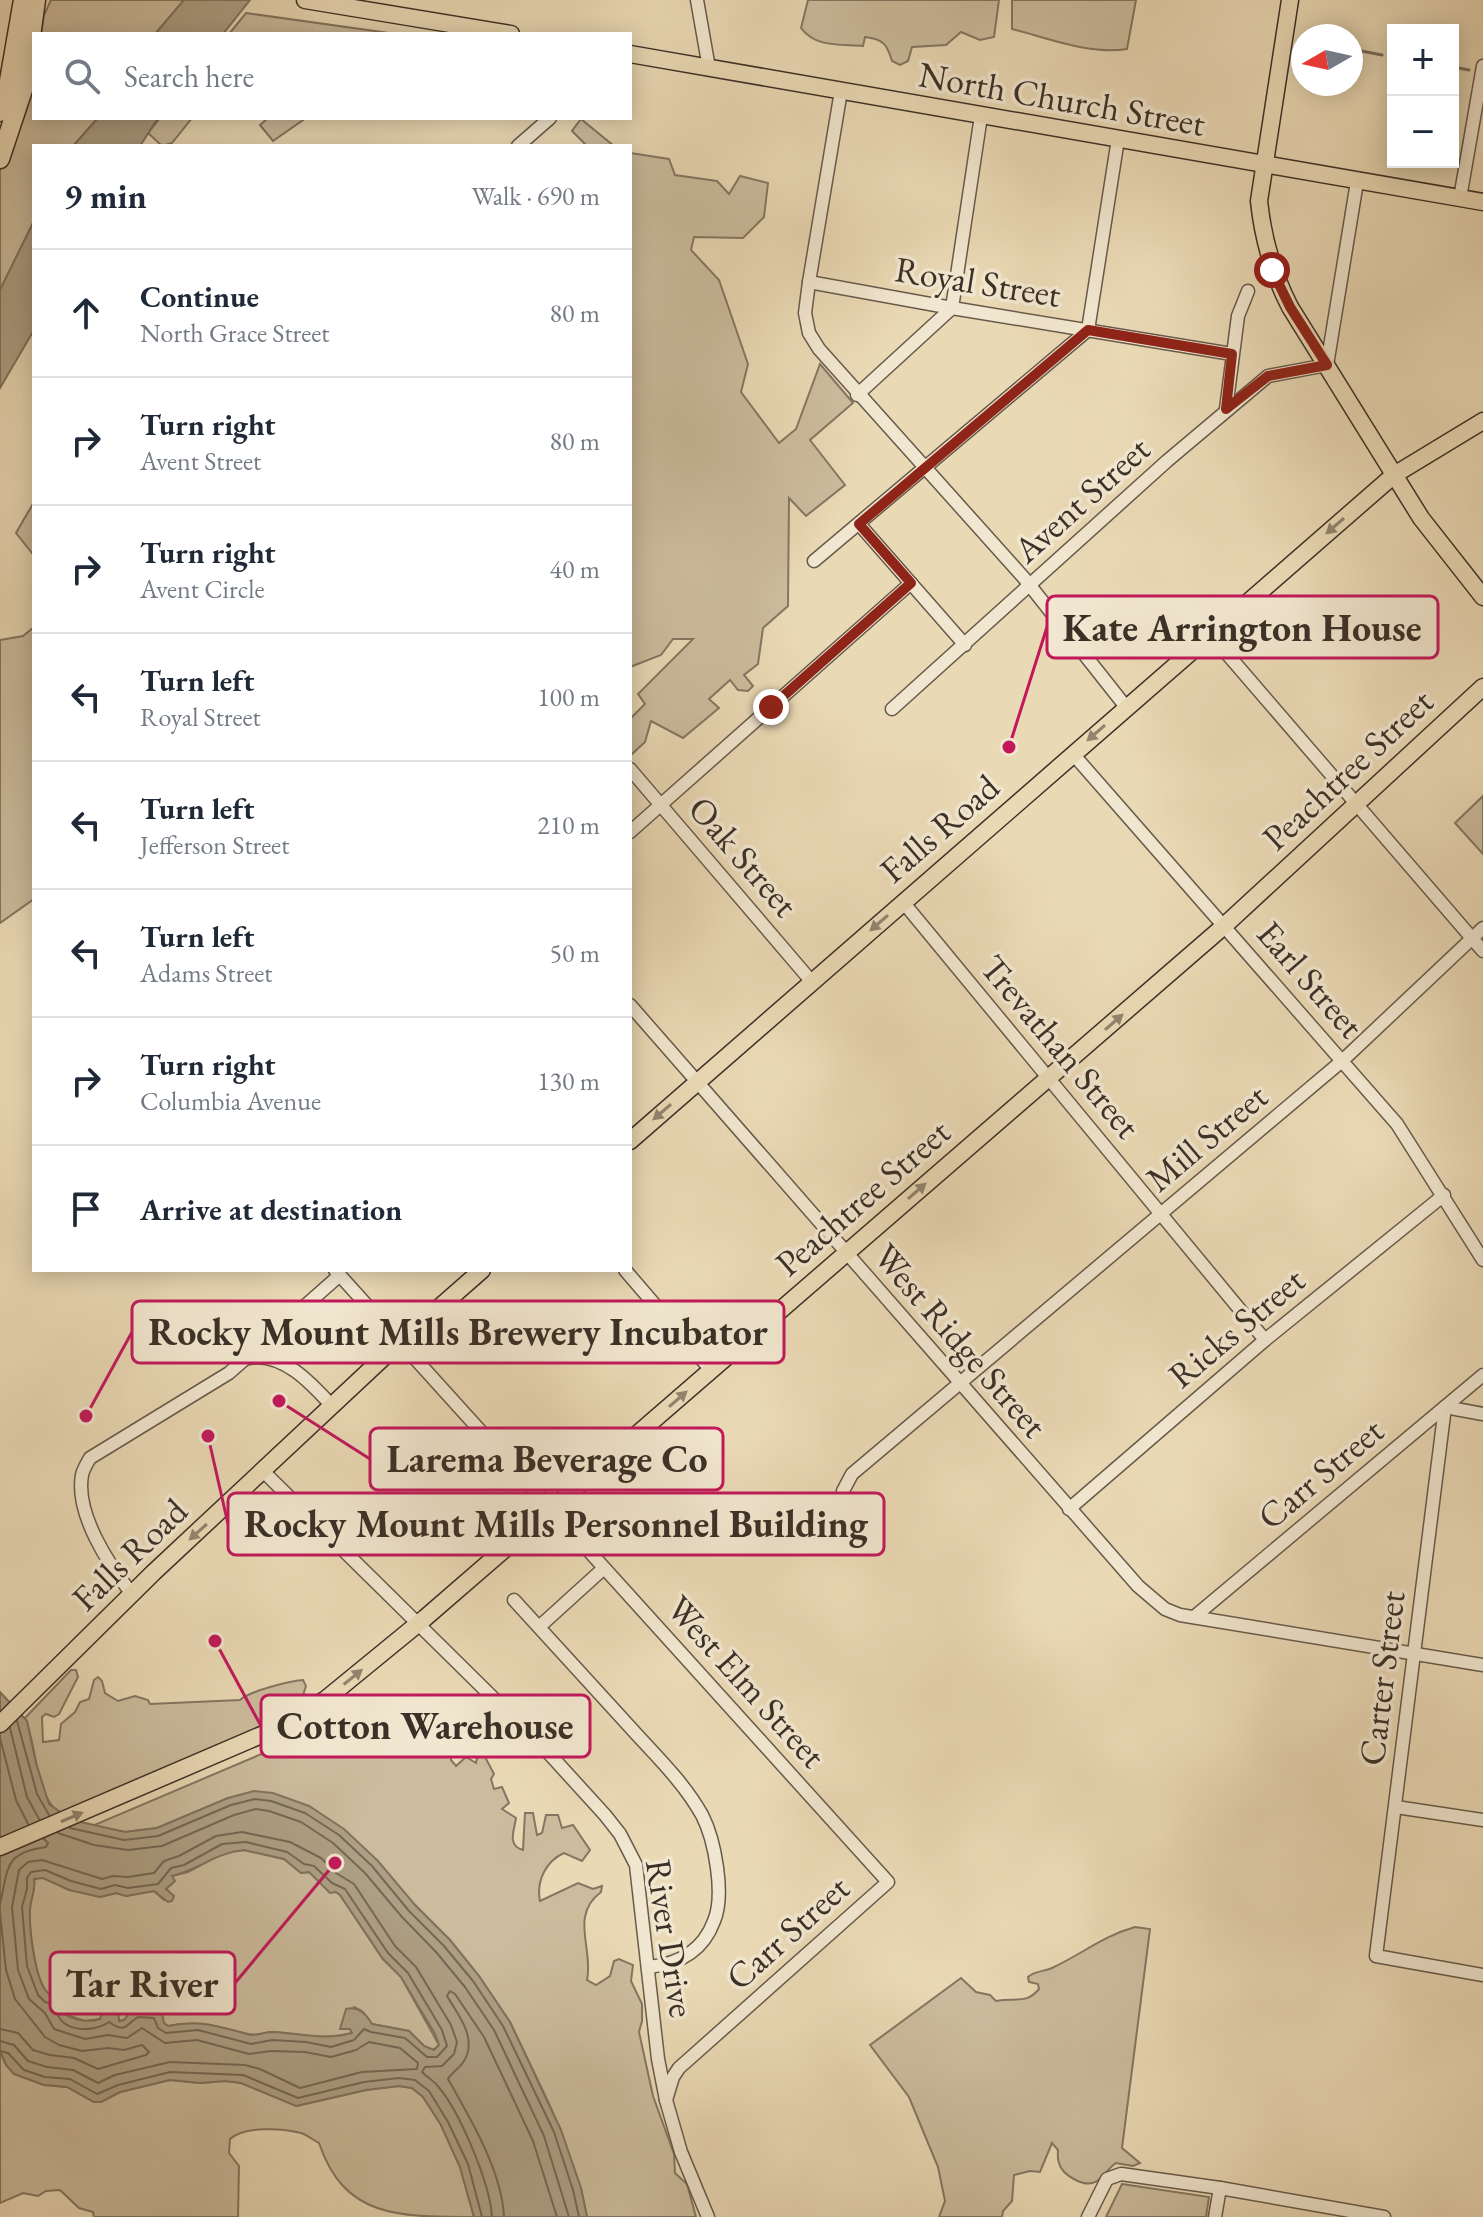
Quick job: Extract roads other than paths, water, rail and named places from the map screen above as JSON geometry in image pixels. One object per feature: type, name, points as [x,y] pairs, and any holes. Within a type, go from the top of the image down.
[{"type":"highway","points":[[0,112],[6,98],[23,0]]},
{"type":"highway","points":[[0,159],[24,87],[36,0]]},
{"type":"highway","points":[[33,20],[44,0]]},
{"type":"main road","points":[[305,0],[499,32]]},
{"type":"main road","points":[[1290,0],[1259,201],[1261,226],[1272,270],[1290,307],[1421,518],[1483,597]]},
{"type":"main road","name":"North Church Street","points":[[632,54],[1483,202]]},
{"type":"main road","name":"Falls Road","points":[[632,1139],[1394,475],[1483,421]]},
{"type":"main road","name":"Peachtree Street","points":[[0,1847],[280,1727],[308,1711],[417,1625],[1224,926],[1483,687]]},
{"type":"main road","name":"Falls Road","points":[[0,1724],[132,1594],[400,1342],[480,1272]]},
{"type":"street","points":[[697,0],[709,68]]},
{"type":"street","points":[[1460,198],[1483,66]]},
{"type":"street","points":[[841,91],[809,282],[805,313],[809,333],[857,395],[1030,586],[1126,707]]},
{"type":"street","points":[[857,395],[952,308],[981,116]]},
{"type":"street","points":[[520,144],[548,120]]},
{"type":"street","points":[[814,561],[1088,330],[1118,139]]},
{"type":"street","points":[[1327,365],[1357,182]]},
{"type":"street","name":"Royal Street","points":[[809,282],[1232,354]]},
{"type":"street","points":[[1226,409],[1238,316],[1248,291]]},
{"type":"street","name":"Avent Street","points":[[892,709],[1226,409],[1268,376],[1327,365]]},
{"type":"street","points":[[859,524],[965,645]]},
{"type":"street","points":[[632,830],[911,583]]},
{"type":"street","points":[[1210,634],[1483,951]]},
{"type":"street","name":"Earl Street","points":[[1073,754],[1397,1124],[1483,1260]]},
{"type":"street","name":"Oak Street","points":[[632,771],[812,982]]},
{"type":"street","name":"Trevathan Street","points":[[903,902],[1265,1340]]},
{"type":"street","name":"Mill Street","points":[[843,1491],[852,1474],[1342,1061],[1483,928]]},
{"type":"street","name":"West Ridge Street","points":[[632,1007],[1069,1509],[1152,1599],[1165,1609],[1194,1617],[1483,1665]]},
{"type":"street","name":"Ricks Street","points":[[1069,1509],[1265,1340],[1444,1195]]},
{"type":"street","points":[[627,1272],[711,1370]]},
{"type":"street","points":[[132,1594],[110,1566],[84,1504],[82,1475],[90,1458],[203,1391],[246,1359],[337,1273]]},
{"type":"street","name":"West Elm Street","points":[[337,1273],[888,1882]]},
{"type":"street","points":[[246,1359],[263,1356],[277,1361],[310,1383],[332,1406]]},
{"type":"street","name":"Carr Street","points":[[1194,1617],[1483,1375]]},
{"type":"street","points":[[1445,1407],[1483,1414]]},
{"type":"street","name":"Carter Street","points":[[1445,1407],[1376,1956],[1483,1975]]},
{"type":"street","name":"River Drive","points":[[264,1472],[544,1748],[620,1834],[636,1865],[658,2059],[666,2100],[681,2152],[708,2217]]},
{"type":"street","points":[[539,1627],[604,1568]]},
{"type":"street","points":[[514,1600],[672,1773],[704,1818],[717,1872],[718,1912],[701,1944],[668,1965],[649,1967]]},
{"type":"street","points":[[1396,1807],[1483,1820]]},
{"type":"street","name":"Carr Street","points":[[666,2100],[679,2068],[888,1882]]},
{"type":"street","points":[[1088,2217],[1107,2179],[1121,2174],[1378,2216]]},
{"type":"street","points":[[1215,2217],[1220,2188]]},
{"type":"water","points":[[184,0],[250,0],[225,32],[157,32]]},
{"type":"water","points":[[96,120],[157,120],[141,144],[75,144]]},
{"type":"water","points":[[32,225],[32,333],[0,388],[0,290]]},
{"type":"water","points":[[0,1692],[27,1721],[49,1804],[72,1820],[125,1832],[157,1828],[228,1798],[254,1791],[273,1793],[309,1806],[344,1829],[378,1861],[450,1940],[510,2022],[561,2130],[581,2188],[587,2217],[474,2217],[460,2167],[441,2125],[423,2097],[412,2088],[399,2086],[366,2090],[296,2106],[241,2083],[170,2080],[94,2102],[67,2087],[44,2085],[14,2074],[0,2051]],"holes":[[[244,1850],[284,1859],[301,1873],[309,1872],[330,1893],[340,1895],[383,1959],[401,1977],[435,2034],[439,2045],[434,2050],[424,2046],[409,2031],[372,2024],[365,2014],[355,2009],[346,2009],[340,2029],[350,2029],[352,2033],[331,2036],[272,2032],[250,2035],[199,2023],[168,2026],[162,2013],[154,2008],[147,2011],[132,2009],[124,2020],[119,2021],[118,2005],[110,2003],[104,2006],[100,2019],[77,2019],[64,2014],[76,1996],[69,1992],[54,1996],[45,1990],[37,1970],[31,1929],[34,1879],[43,1878],[69,1890],[100,1897],[154,1891],[168,1902],[174,1896],[166,1889],[175,1881],[172,1876],[224,1854]]]},
{"type":"waterway","points":[[1363,51],[1382,55]]},
{"type":"waterway","points":[[1459,68],[1469,70]]},
{"type":"place","name":"Kate Arrington House","points":[[1009,747]]},
{"type":"place","name":"Larema Beverage Co","points":[[279,1401]]},
{"type":"place","name":"Rocky Mount Mills Brewery Incubator","points":[[86,1416]]},
{"type":"place","name":"Rocky Mount Mills Personnel Building","points":[[208,1436]]},
{"type":"place","name":"Cotton Warehouse","points":[[215,1641]]},
{"type":"place","name":"Tar River","points":[[335,1863]]}]
